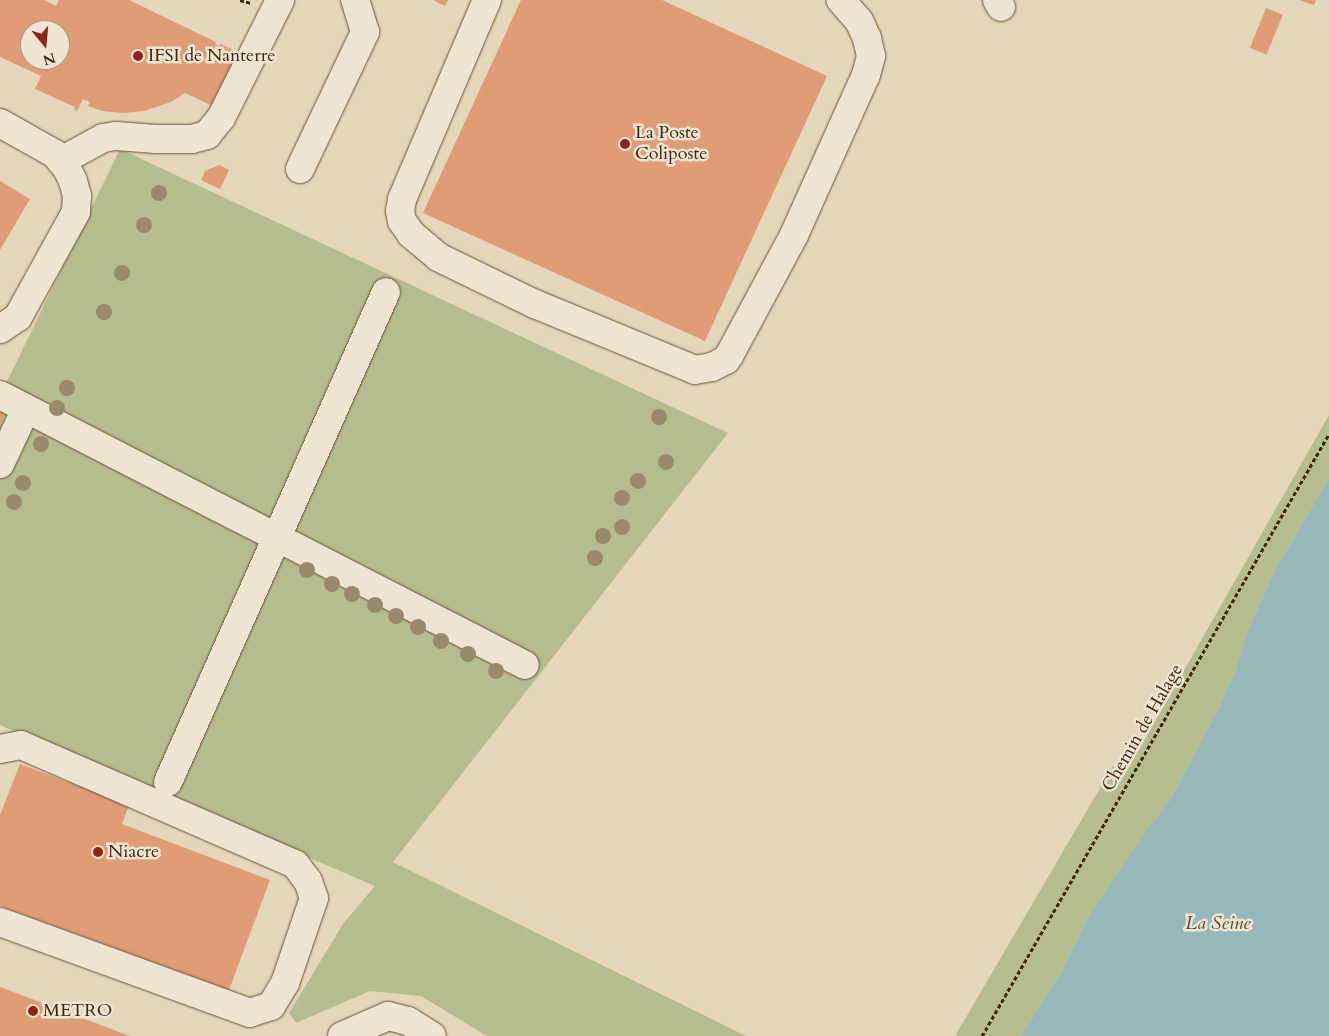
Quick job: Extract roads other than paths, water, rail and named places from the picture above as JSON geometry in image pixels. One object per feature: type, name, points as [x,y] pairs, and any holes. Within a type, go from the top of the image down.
[{"type":"street","points":[[61,161],[103,138],[116,136],[192,139],[207,135],[221,118],[280,0]]},
{"type":"street","points":[[300,169],[365,32],[355,0]]},
{"type":"street","points":[[487,0],[402,198],[400,211],[402,221],[411,234],[438,257],[535,304],[695,370],[726,360],[730,354],[794,235],[866,75],[871,56],[867,38],[859,21],[841,0]]},
{"type":"street","points":[[0,123],[55,154],[73,181],[77,196],[76,212],[18,316],[0,329]]},
{"type":"street","points":[[168,782],[386,292]]},
{"type":"street","points":[[0,395],[525,665]]},
{"type":"street","points":[[0,464],[26,409]]},
{"type":"street","points":[[0,749],[21,745],[295,864],[308,881],[314,898],[285,983],[270,1006],[250,1013],[0,922]]},
{"type":"street","points":[[342,1036],[388,1016],[408,1021],[432,1036]]},
{"type":"water","name":"La Seine","points":[[1329,478],[1329,1036],[1021,1036],[1060,974],[1087,919],[1148,828],[1168,803],[1217,712],[1235,672],[1250,625],[1275,570]]},
{"type":"place","name":"IFSI de Nanterre","points":[[138,56]]},
{"type":"place","name":"La Poste Coliposte","points":[[625,144]]},
{"type":"place","name":"Niacre","points":[[98,852]]},
{"type":"place","name":"METRO","points":[[33,1011]]}]
